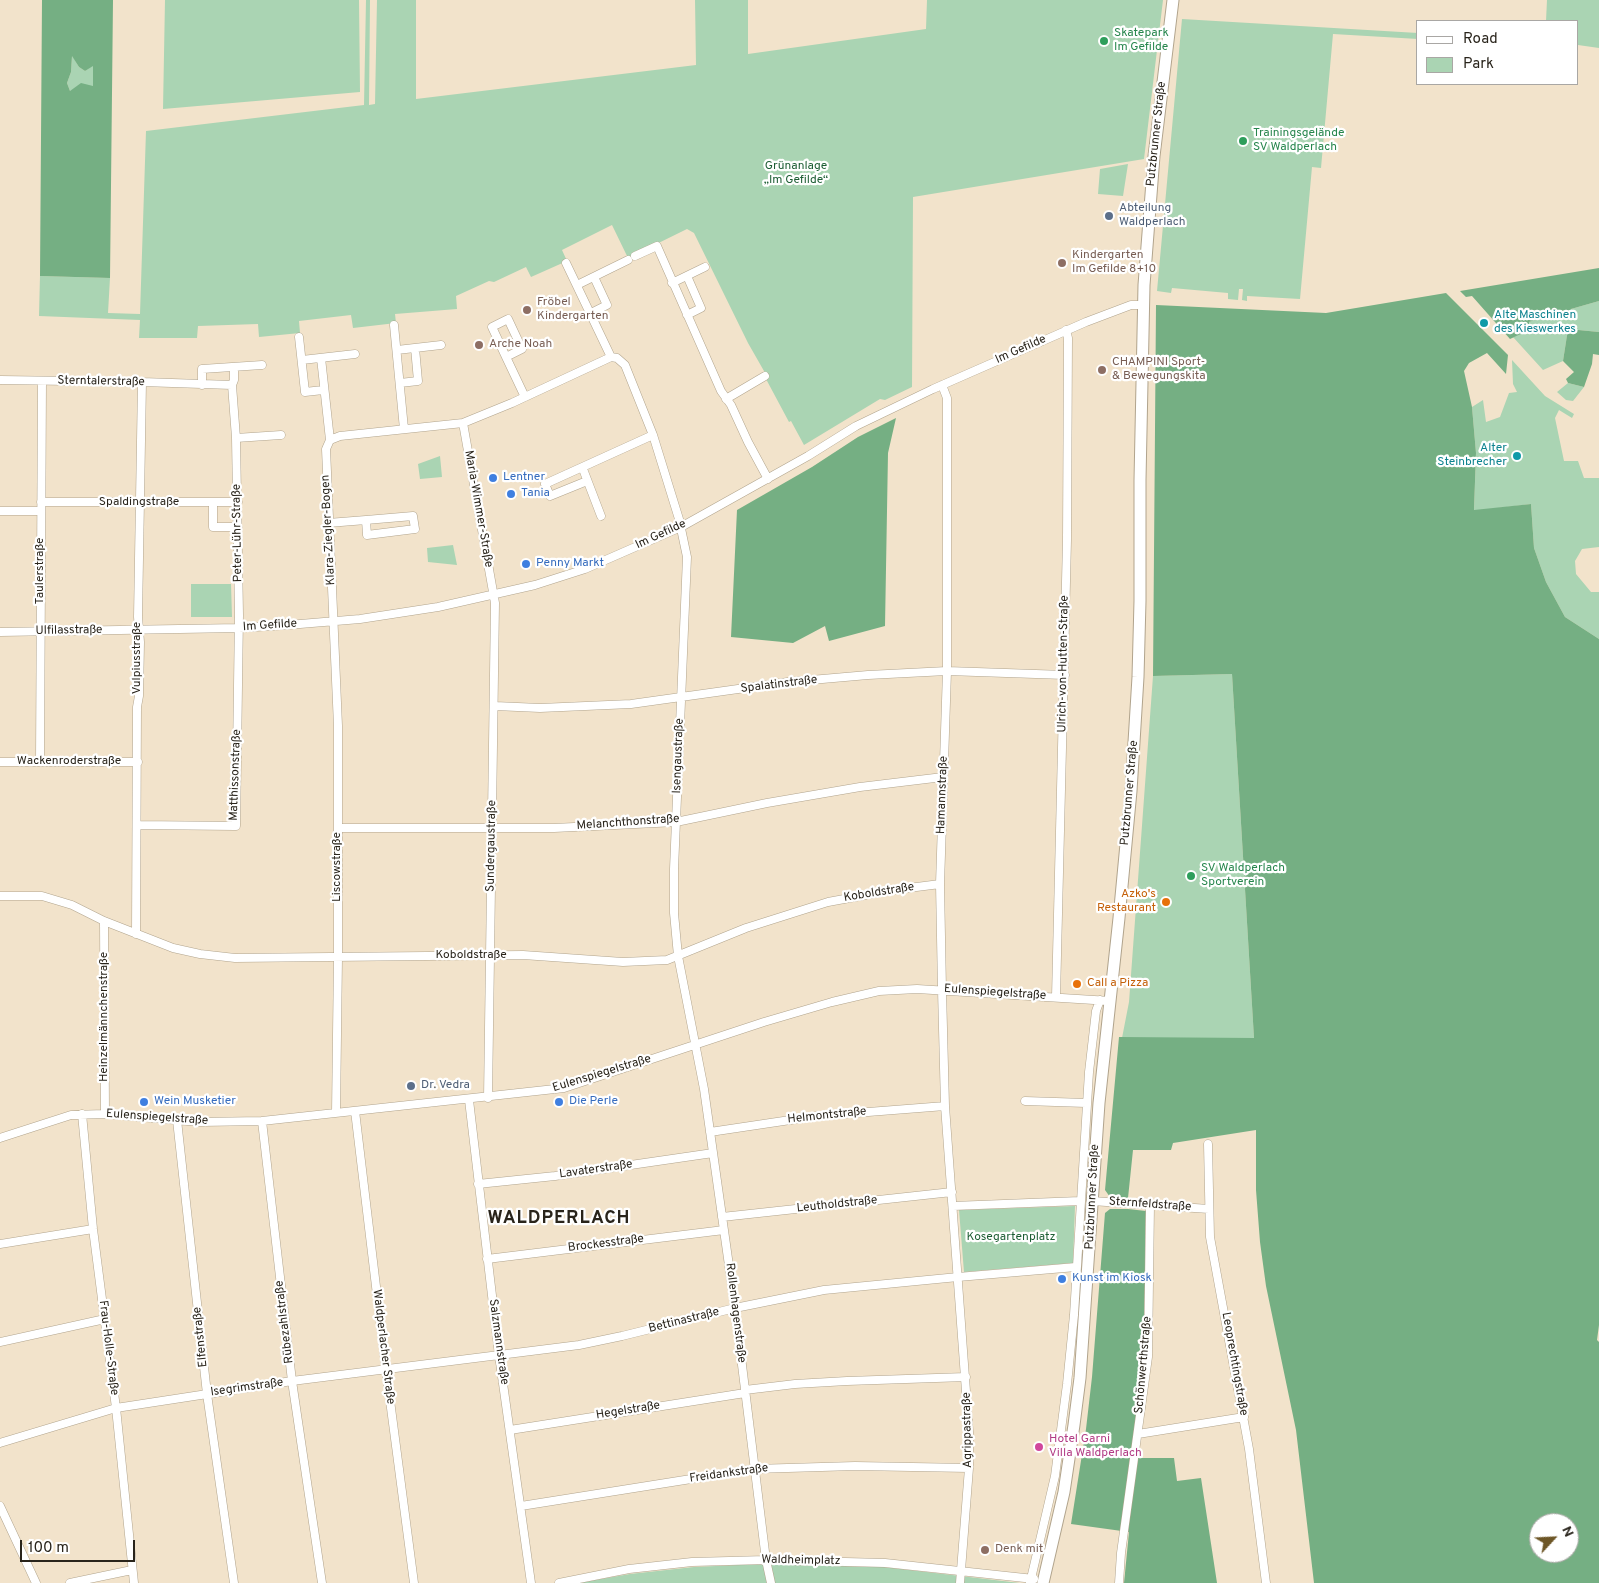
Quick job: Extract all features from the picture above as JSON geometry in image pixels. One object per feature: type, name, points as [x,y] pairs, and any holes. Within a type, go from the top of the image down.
[{"type":"main road","name":"Putzbrunner Straße","points":[[1043,1582],[1064,1492],[1074,1425],[1085,1320],[1086,1201],[1098,1103],[1105,1000],[1131,791],[1138,677],[1143,305],[1154,156],[1174,0]]},
{"type":"street","points":[[577,285],[657,246],[672,283],[726,398],[768,479]]},
{"type":"street","points":[[566,263],[611,357]]},
{"type":"street","points":[[672,283],[706,267]]},
{"type":"street","points":[[687,276],[701,308],[687,315]]},
{"type":"street","points":[[591,313],[607,305],[594,277]]},
{"type":"street","name":"Im Gefilde","points":[[139,630],[239,628],[334,621],[438,607],[535,585],[585,569],[681,527],[808,456],[856,426],[942,385],[1066,330],[1131,305],[1143,305]]},
{"type":"street","points":[[506,357],[522,349],[508,320],[492,328],[525,397]]},
{"type":"street","points":[[394,325],[404,430]]},
{"type":"street","name":"Ulrich-von-Hutten-Straße","points":[[1056,997],[1065,675],[1068,338],[1066,330]]},
{"type":"street","points":[[299,337],[305,392],[324,390]]},
{"type":"street","points":[[397,350],[442,345]]},
{"type":"street","points":[[400,383],[418,381],[415,348]]},
{"type":"street","points":[[302,360],[355,354]]},
{"type":"street","points":[[330,440],[340,436],[463,422],[525,397],[611,357],[622,361],[625,365],[653,435],[545,484],[550,496],[587,481]]},
{"type":"street","name":"Klara-Ziegler-Bogen","points":[[321,358],[330,440],[326,449],[334,621]]},
{"type":"street","points":[[202,385],[202,369],[262,365]]},
{"type":"street","points":[[232,385],[234,367]]},
{"type":"street","points":[[726,398],[765,376]]},
{"type":"street","name":"Sterntalerstraße","points":[[0,380],[232,385]]},
{"type":"street","name":"Taulerstraße","points":[[40,761],[42,381]]},
{"type":"street","name":"Vulpiusstraße","points":[[136,934],[139,503],[142,382]]},
{"type":"street","name":"Peter-Lühr-Straße","points":[[232,385],[238,502],[239,628]]},
{"type":"street","name":"Hamannstraße","points":[[942,385],[947,398],[947,671],[940,884],[945,1106],[953,1206]]},
{"type":"street","name":"Maria-Wimmer-Straße","points":[[463,422],[494,595]]},
{"type":"street","points":[[236,438],[281,435]]},
{"type":"street","name":"Isengaustraße","points":[[653,435],[681,527],[686,558],[674,913],[678,956],[696,1044]]},
{"type":"street","points":[[582,468],[601,516]]},
{"type":"street","name":"Spaldingstraße","points":[[0,511],[41,507],[139,503],[238,502]]},
{"type":"street","points":[[213,503],[212,527],[238,527]]},
{"type":"street","points":[[328,523],[414,516],[415,529],[368,535],[366,520]]},
{"type":"street","name":"Sundergaustraße","points":[[488,1098],[495,706],[494,595]]},
{"type":"street","name":"Liscowstraße","points":[[334,621],[338,726],[336,1113]]},
{"type":"street","name":"Matthissonstraße","points":[[137,824],[236,826],[239,628]]},
{"type":"street","name":"Ulfilasstraße","points":[[0,632],[139,630]]},
{"type":"street","name":"Spalatinstraße","points":[[495,706],[540,708],[610,706],[829,678],[947,671],[1065,675]]},
{"type":"street","name":"Wackenroderstraße","points":[[0,762],[138,762]]},
{"type":"street","name":"Melanchthonstraße","points":[[338,828],[616,826],[676,822],[836,791],[943,777]]},
{"type":"street","name":"Koboldstraße","points":[[0,896],[42,896],[72,906],[104,921],[173,948],[200,954],[235,958],[531,956],[624,962],[667,960],[746,928],[828,902],[893,890],[940,884]]},
{"type":"street","name":"Heinzelmännchenstraße","points":[[104,921],[105,1114]]},
{"type":"street","name":"Eulenspiegelstraße","points":[[0,1138],[71,1115],[82,1114],[105,1114],[200,1122],[262,1121],[488,1098],[564,1088],[696,1044],[832,1002],[869,993],[917,989],[1105,1000]]},
{"type":"street","name":"Putzbrunner Straße","points":[[1030,1581],[1055,1476],[1069,1362],[1076,1268],[1086,1201],[1086,1103],[1096,1011],[1105,1000]]},
{"type":"street","name":"Rollenhagenstraße","points":[[696,1044],[735,1308],[766,1560],[771,1583]]},
{"type":"street","name":"Salzmannstraße","points":[[469,1100],[499,1355],[531,1583]]},
{"type":"street","points":[[1025,1101],[1086,1103]]},
{"type":"street","name":"Helmontstraße","points":[[710,1132],[817,1116],[945,1106]]},
{"type":"street","name":"Waldperlacher Straße","points":[[355,1111],[414,1583]]},
{"type":"street","name":"Frau-Holle-Straße","points":[[82,1114],[93,1229],[116,1408],[134,1583]]},
{"type":"street","name":"Elfenstraße","points":[[178,1120],[207,1394],[234,1583]]},
{"type":"street","name":"Rübezahlstraße","points":[[262,1121],[292,1381],[322,1583]]},
{"type":"street","name":"Leoprechtingstraße","points":[[1208,1144],[1210,1238],[1244,1417],[1266,1583]]},
{"type":"street","name":"Lavaterstraße","points":[[478,1184],[713,1153]]},
{"type":"street","name":"Leutholdstraße","points":[[722,1217],[952,1192]]},
{"type":"street","points":[[1076,1268],[958,1277],[953,1206],[1086,1201]]},
{"type":"street","name":"Sternfeldstraße","points":[[1086,1201],[1209,1208]]},
{"type":"street","name":"Schönwerthstraße","points":[[1119,1583],[1121,1554],[1148,1356],[1150,1205]]},
{"type":"street","points":[[0,1244],[93,1229]]},
{"type":"street","name":"Brockesstraße","points":[[487,1259],[724,1230]]},
{"type":"street","name":"Bettinastraße","points":[[499,1355],[579,1345],[735,1308],[824,1290],[958,1277]]},
{"type":"street","name":"Agrippastraße","points":[[958,1277],[970,1432],[960,1583]]},
{"type":"street","points":[[0,1342],[105,1319]]},
{"type":"street","name":"Isegrimstraße","points":[[0,1443],[116,1408],[292,1381],[499,1355]]},
{"type":"street","name":"Hegelstraße","points":[[510,1430],[745,1392],[838,1382],[966,1376]]},
{"type":"street","points":[[1138,1434],[1244,1417]]},
{"type":"street","name":"Freidankstraße","points":[[521,1506],[754,1468],[855,1466],[969,1468]]},
{"type":"street","points":[[0,1506],[36,1583]]},
{"type":"street","name":"Waldheimplatz","points":[[559,1583],[629,1569],[692,1562],[766,1560],[885,1563],[1043,1582]]},
{"type":"street","points":[[70,1583],[132,1570]]},
{"type":"green space","points":[[42,0],[113,0],[110,278],[40,276]],"holes":[[[72,56],[79,67],[85,71],[93,66],[93,86],[81,83],[70,91],[67,83],[71,72]]]},
{"type":"green space","points":[[165,0],[359,0],[360,92],[163,109]]},
{"type":"green space","name":"Grünanlage „Im Gefilde“","points":[[366,0],[370,0],[369,105],[375,104],[377,0],[416,0],[416,99],[696,65],[695,0],[748,0],[748,54],[926,29],[927,0],[1163,0],[1144,159],[913,197],[912,387],[885,400],[880,399],[804,445],[791,421],[789,422],[766,379],[768,378],[748,343],[694,233],[687,229],[628,258],[612,225],[562,250],[567,261],[531,277],[526,267],[494,282],[489,281],[456,296],[457,309],[395,314],[396,323],[353,328],[351,315],[299,321],[300,333],[259,337],[258,324],[198,326],[197,338],[139,338],[140,320],[39,316],[40,276],[110,278],[108,313],[140,314],[146,131],[364,105]]},
{"type":"green space","points":[[1547,0],[1599,0],[1599,48],[1579,45],[1579,20],[1546,20]]},
{"type":"green space","name":"Trainingsgelände SV Waldperlach","points":[[1182,19],[1416,33],[1416,39],[1333,34],[1321,168],[1312,167],[1300,299],[1247,296],[1247,301],[1242,300],[1243,289],[1239,289],[1238,300],[1228,299],[1228,293],[1172,288],[1171,293],[1157,291]]},
{"type":"green space","points":[[72,55],[79,67],[85,71],[93,65],[94,87],[70,91],[67,83],[71,72]]},
{"type":"green space","points":[[1128,164],[1123,196],[1098,194],[1100,169]]},
{"type":"green space","points":[[1599,268],[1599,301],[1571,309],[1571,318],[1562,320],[1558,313],[1529,322],[1529,330],[1510,339],[1472,296],[1466,297],[1460,291]]},
{"type":"green space","points":[[1446,293],[1508,355],[1506,374],[1487,353],[1469,363],[1464,371],[1472,407],[1476,453],[1474,510],[1531,504],[1534,548],[1546,582],[1565,617],[1599,639],[1599,1325],[1597,1340],[1599,1342],[1599,1583],[1314,1583],[1296,1430],[1266,1286],[1260,1242],[1256,1190],[1256,1130],[1173,1143],[1171,1150],[1133,1150],[1128,1198],[1110,1197],[1105,1190],[1119,1037],[1254,1038],[1232,674],[1153,676],[1156,305],[1326,313]]},
{"type":"green space","points":[[1599,301],[1599,332],[1568,329],[1563,361],[1543,370],[1513,337],[1528,330],[1529,322],[1558,313],[1571,317],[1571,309]]},
{"type":"green space","points":[[1568,329],[1599,332],[1599,355],[1593,354],[1592,364],[1584,387],[1568,383],[1566,379],[1574,372],[1563,361]]},
{"type":"green space","points":[[1512,360],[1545,396],[1574,414],[1572,418],[1559,410],[1555,418],[1564,461],[1578,461],[1584,478],[1599,478],[1599,547],[1582,549],[1575,561],[1576,574],[1591,592],[1599,592],[1599,639],[1565,617],[1546,582],[1534,548],[1531,504],[1474,511],[1476,453],[1472,407],[1483,400],[1486,422],[1500,417],[1509,393],[1517,392],[1513,384]]},
{"type":"green space","points":[[1568,383],[1584,387],[1573,401],[1566,400],[1557,392]]},
{"type":"green space","points":[[896,418],[888,453],[885,626],[829,641],[825,626],[793,643],[731,637],[737,510],[812,467],[858,437]]},
{"type":"green space","points":[[440,456],[442,477],[420,479],[418,464]]},
{"type":"green space","points":[[453,545],[457,565],[428,562],[427,548]]},
{"type":"green space","points":[[191,584],[231,584],[232,617],[191,617]]},
{"type":"green space","name":"SV Waldperlach Sportverein","points":[[1232,674],[1254,1038],[1122,1038],[1129,1002],[1153,676]]},
{"type":"green space","name":"Kosegartenplatz","points":[[1075,1206],[1073,1263],[964,1272],[959,1210]]},
{"type":"green space","points":[[1110,1209],[1146,1211],[1144,1355],[1131,1458],[1174,1458],[1177,1481],[1201,1478],[1217,1583],[1124,1583],[1129,1532],[1071,1524],[1092,1377],[1105,1213]]},
{"type":"green space","points":[[760,1564],[884,1567],[1020,1583],[578,1583],[630,1574],[694,1567]]},
{"type":"place","name":"Skatepark Im Gefilde","points":[[1104,41]]},
{"type":"place","name":"Trainingsgelände SV Waldperlach","points":[[1243,141]]},
{"type":"place","name":"Abteilung Waldperlach","points":[[1109,216]]},
{"type":"place","name":"Kindergarten Im Gefilde 8+10","points":[[1062,263]]},
{"type":"place","name":"Fröbel Kindergarten","points":[[527,310]]},
{"type":"place","name":"Alte Maschinen des Kieswerkes","points":[[1484,323]]},
{"type":"place","name":"Arche Noah","points":[[479,345]]},
{"type":"place","name":"CHAMPINI Sport- & Bewegungskita","points":[[1102,370]]},
{"type":"place","name":"Alter Steinbrecher","points":[[1517,456]]},
{"type":"place","name":"Lentner","points":[[493,478]]},
{"type":"place","name":"Tania","points":[[511,494]]},
{"type":"place","name":"Penny Markt","points":[[526,564]]},
{"type":"place","name":"SV Waldperlach Sportverein","points":[[1191,876]]},
{"type":"place","name":"Azko's Restaurant","points":[[1166,902]]},
{"type":"place","name":"Call a Pizza","points":[[1077,984]]},
{"type":"place","name":"Dr. Vedra","points":[[411,1086]]},
{"type":"place","name":"Wein Musketier","points":[[144,1102]]},
{"type":"place","name":"Die Perle","points":[[559,1102]]},
{"type":"place","name":"Kunst im Kiosk","points":[[1062,1279]]},
{"type":"place","name":"Hotel Garni Villa Waldperlach","points":[[1039,1447]]},
{"type":"place","name":"Denk mit","points":[[985,1550]]},
{"type":"district","name":"WALDPERLACH","points":[[559,1219]]}]
